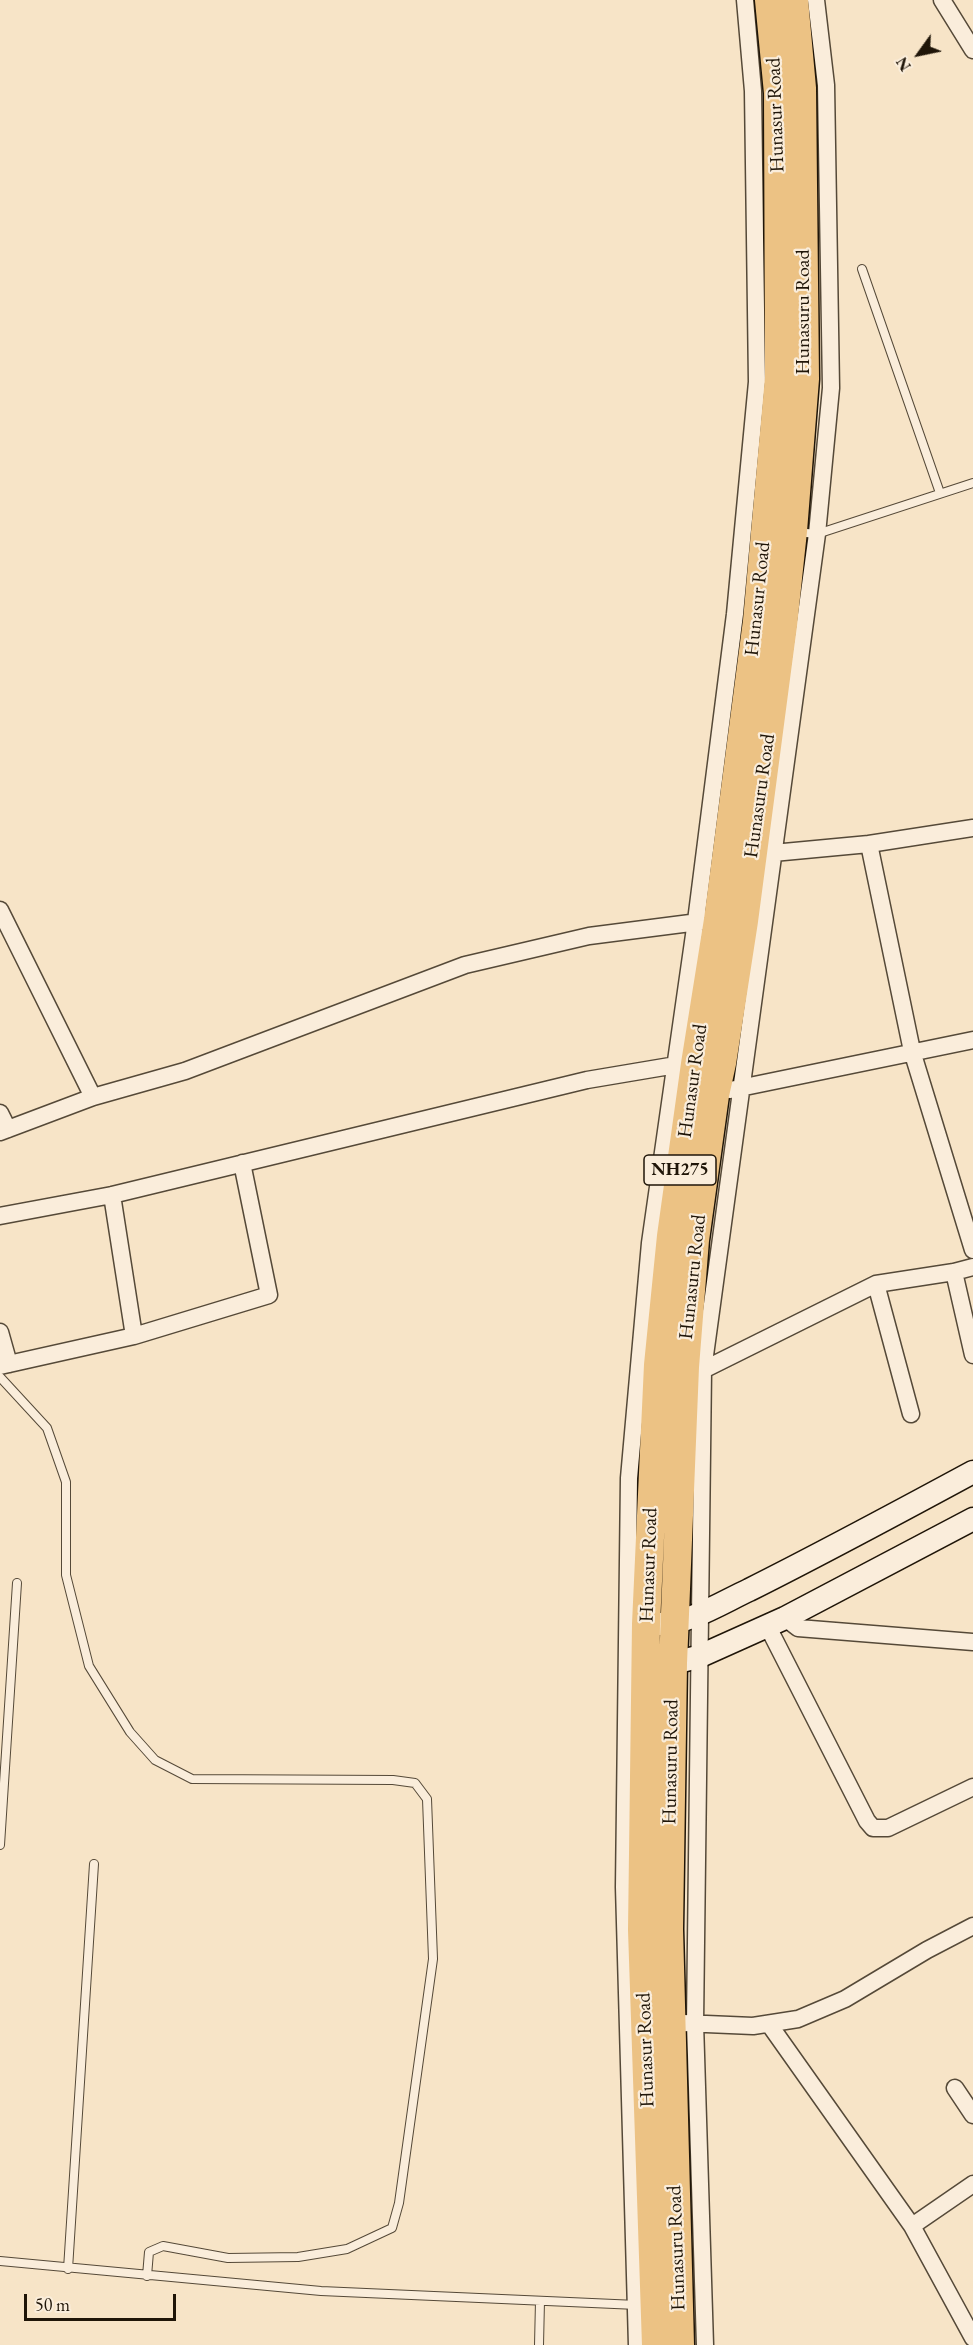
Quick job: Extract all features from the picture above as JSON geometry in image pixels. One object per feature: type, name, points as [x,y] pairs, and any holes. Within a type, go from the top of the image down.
[{"type":"highway","name":"Hunasur Road","points":[[656,2345],[645,2306],[642,1930],[672,1659],[660,1624],[658,1365],[671,1236],[697,1063],[707,920],[757,621],[779,378],[778,93],[770,0]]},
{"type":"highway","name":"Hunasuru Road","points":[[660,1624],[694,1369],[695,1240],[728,1091],[697,1063],[763,852],[783,625],[805,533],[802,88],[795,0]]},
{"type":"highway","name":"Hunasuru Road","points":[[672,1659],[669,1929],[683,2023],[680,2345]]},
{"type":"street","points":[[0,1113],[4,1131],[93,1097],[185,1071],[465,965],[589,936],[707,920],[758,381],[753,91],[745,0]]},
{"type":"street","points":[[805,533],[831,388],[826,85],[816,0]]},
{"type":"street","points":[[942,0],[973,50]]},
{"type":"street","points":[[973,828],[869,844],[763,852],[728,1091],[973,1040]]},
{"type":"street","points":[[869,844],[912,1051],[973,1250]]},
{"type":"street","points":[[0,910],[93,1097]]},
{"type":"street","points":[[0,1216],[112,1195],[586,1080],[697,1063],[650,1243],[629,1478],[624,1887],[645,2306],[637,2345]]},
{"type":"street","points":[[0,1332],[3,1369],[134,1336],[269,1295],[242,1163]]},
{"type":"street","points":[[112,1195],[134,1336]]},
{"type":"street","points":[[672,1659],[700,1613],[694,1369],[876,1284],[973,1267]]},
{"type":"street","points":[[954,1272],[973,1354]]},
{"type":"street","points":[[876,1284],[911,1414]]},
{"type":"street","points":[[660,1624],[700,1613],[801,1564],[973,1472]]},
{"type":"street","points":[[672,1659],[776,1622],[973,1519]]},
{"type":"street","points":[[776,1622],[798,1628],[973,1642]]},
{"type":"street","points":[[776,1622],[867,1821],[873,1828],[888,1828],[973,1787]]},
{"type":"street","points":[[705,2345],[683,2023],[753,2026],[798,2019],[845,1999],[927,1950],[973,1926]]},
{"type":"street","points":[[769,2024],[912,2226],[973,2338]]},
{"type":"street","points":[[955,2088],[973,2115]]},
{"type":"street","points":[[912,2226],[973,2184]]},
{"type":"lane","points":[[862,269],[940,493]]},
{"type":"lane","points":[[805,533],[973,483]]},
{"type":"lane","points":[[3,1369],[48,1428],[66,1482],[66,1575],[89,1666],[130,1732],[155,1760],[192,1779],[415,1782],[428,1799],[433,1959],[399,2203],[392,2228],[347,2249],[298,2257],[228,2258],[164,2246],[149,2252],[147,2276]]},
{"type":"lane","points":[[0,1845],[17,1583]]},
{"type":"lane","points":[[68,2269],[94,1864]]},
{"type":"lane","points":[[0,2261],[321,2291],[645,2306]]},
{"type":"lane","points":[[539,2345],[540,2301]]}]
